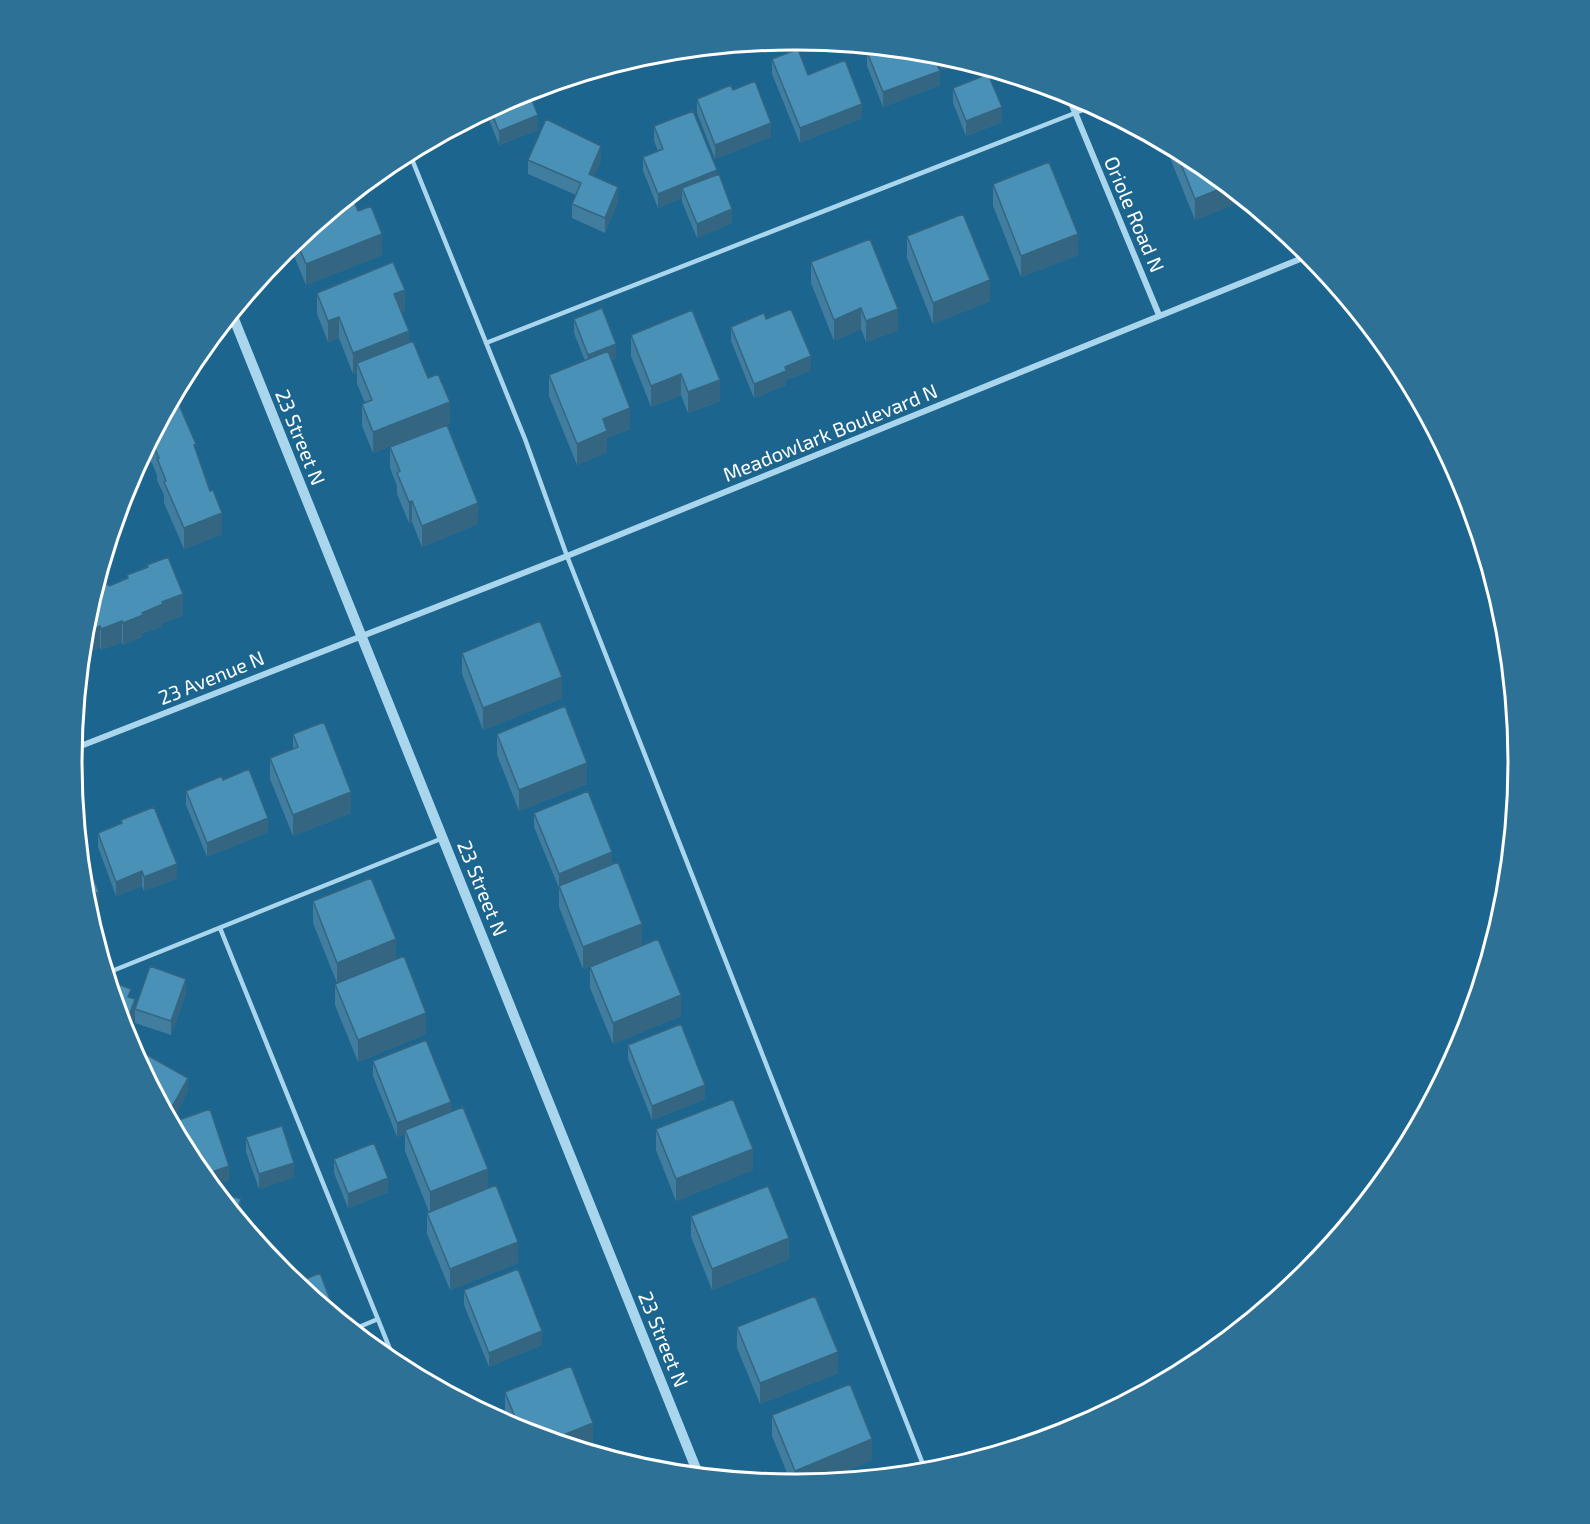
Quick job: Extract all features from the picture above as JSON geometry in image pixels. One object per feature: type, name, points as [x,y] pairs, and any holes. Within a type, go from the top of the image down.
[{"type":"street","name":"Oriole Road N","points":[[1072,106],[1159,315]]},
{"type":"street","name":"Meadowlark Boulevard N","points":[[361,636],[567,556],[1300,259]]},
{"type":"street","name":"23 Street N","points":[[235,322],[695,1467]]},
{"type":"street","name":"23 Avenue N","points":[[83,745],[361,636]]},
{"type":"lane","points":[[486,344],[1082,110]]},
{"type":"lane","points":[[413,161],[525,439],[567,556],[922,1463]]},
{"type":"lane","points":[[114,971],[443,838]]},
{"type":"lane","points":[[220,928],[389,1347]]},
{"type":"lane","points":[[360,1326],[378,1319]]},
{"type":"building","points":[[798,50],[808,75],[845,60],[862,104],[800,128],[772,59]]},
{"type":"building","points":[[868,54],[937,64],[940,71],[883,92]]},
{"type":"building","points":[[984,76],[989,77],[1002,107],[966,121],[953,88]]},
{"type":"building","points":[[755,81],[771,123],[715,145],[697,99],[731,85],[733,90]]},
{"type":"building","points":[[532,100],[538,115],[499,131],[493,117]]},
{"type":"building","points":[[693,111],[717,170],[658,194],[643,157],[663,149],[654,126]]},
{"type":"building","points":[[546,119],[601,146],[589,174],[618,187],[605,218],[572,204],[581,183],[528,160]]},
{"type":"building","points":[[1049,162],[1078,234],[1021,256],[993,184]]},
{"type":"building","points":[[1181,164],[1218,189],[1195,199]]},
{"type":"building","points":[[719,174],[732,209],[697,224],[682,188]]},
{"type":"building","points":[[355,202],[358,211],[371,206],[382,234],[306,264],[300,250],[325,226]]},
{"type":"building","points":[[963,214],[990,280],[933,303],[907,236]]},
{"type":"building","points":[[870,239],[898,309],[866,321],[861,308],[834,320],[811,262]]},
{"type":"building","points":[[393,262],[405,290],[394,294],[409,331],[353,353],[339,317],[328,321],[317,293]]},
{"type":"building","points":[[602,308],[616,344],[588,355],[574,319]]},
{"type":"building","points":[[791,309],[811,356],[785,367],[786,371],[754,384],[731,327],[764,313],[766,319]]},
{"type":"building","points":[[692,310],[720,380],[688,392],[681,374],[651,386],[631,335]]},
{"type":"building","points":[[413,341],[428,378],[438,374],[450,402],[373,432],[362,404],[372,400],[357,363]]},
{"type":"building","points":[[608,351],[630,408],[603,419],[607,431],[577,444],[549,375]]},
{"type":"building","points":[[179,405],[196,444],[194,445],[210,491],[213,490],[222,513],[184,528],[164,482],[166,481],[157,458],[159,458],[155,449]]},
{"type":"building","points":[[447,425],[478,503],[422,526],[397,473],[400,471],[390,447]]},
{"type":"building","points":[[168,557],[183,594],[162,602],[163,604],[142,613],[143,615],[123,623],[122,621],[101,629],[100,626],[95,628],[105,585],[109,586],[128,578],[127,575],[148,567],[147,565]]},
{"type":"building","points":[[540,621],[562,677],[483,708],[462,653]]},
{"type":"building","points":[[565,706],[587,763],[519,790],[497,734]]},
{"type":"building","points":[[324,722],[351,792],[293,815],[270,758],[298,747],[293,734]]},
{"type":"building","points":[[249,769],[268,818],[207,843],[186,791],[222,776],[223,780]]},
{"type":"building","points":[[588,791],[612,852],[559,874],[534,813]]},
{"type":"building","points":[[154,807],[177,864],[144,877],[142,871],[116,882],[98,833],[122,823],[121,820]]},
{"type":"building","points":[[618,862],[642,924],[583,947],[559,886]]},
{"type":"building","points":[[92,876],[99,892],[95,893]]},
{"type":"building","points":[[371,878],[396,939],[337,963],[313,901]]},
{"type":"building","points":[[658,939],[681,995],[613,1023],[590,967]]},
{"type":"building","points":[[404,956],[426,1013],[358,1040],[335,984]]},
{"type":"building","points":[[150,966],[186,979],[171,1021],[135,1009]]},
{"type":"building","points":[[118,984],[131,989],[128,997],[135,999],[129,1015]]},
{"type":"building","points":[[681,1024],[705,1085],[652,1106],[628,1045]]},
{"type":"building","points":[[426,1040],[451,1102],[397,1123],[373,1061]]},
{"type":"building","points":[[146,1054],[188,1078],[172,1107]]},
{"type":"building","points":[[733,1099],[753,1149],[676,1179],[656,1129]]},
{"type":"building","points":[[463,1107],[488,1169],[430,1192],[405,1130]]},
{"type":"building","points":[[210,1109],[229,1166],[213,1172],[179,1120]]},
{"type":"building","points":[[282,1126],[294,1163],[259,1174],[246,1137]]},
{"type":"building","points":[[374,1143],[388,1178],[348,1194],[334,1159]]},
{"type":"building","points":[[496,1185],[518,1242],[450,1269],[427,1213]]},
{"type":"building","points":[[768,1186],[789,1238],[712,1269],[691,1216]]},
{"type":"building","points":[[230,1196],[241,1199],[239,1207]]},
{"type":"building","points":[[518,1269],[542,1331],[489,1353],[464,1290]]},
{"type":"building","points":[[320,1273],[332,1303],[325,1298],[305,1279]]},
{"type":"building","points":[[815,1296],[838,1352],[760,1383],[737,1327]]},
{"type":"building","points":[[571,1366],[593,1423],[562,1436],[515,1417],[505,1392]]},
{"type":"building","points":[[850,1384],[872,1439],[795,1471],[772,1415]]}]
